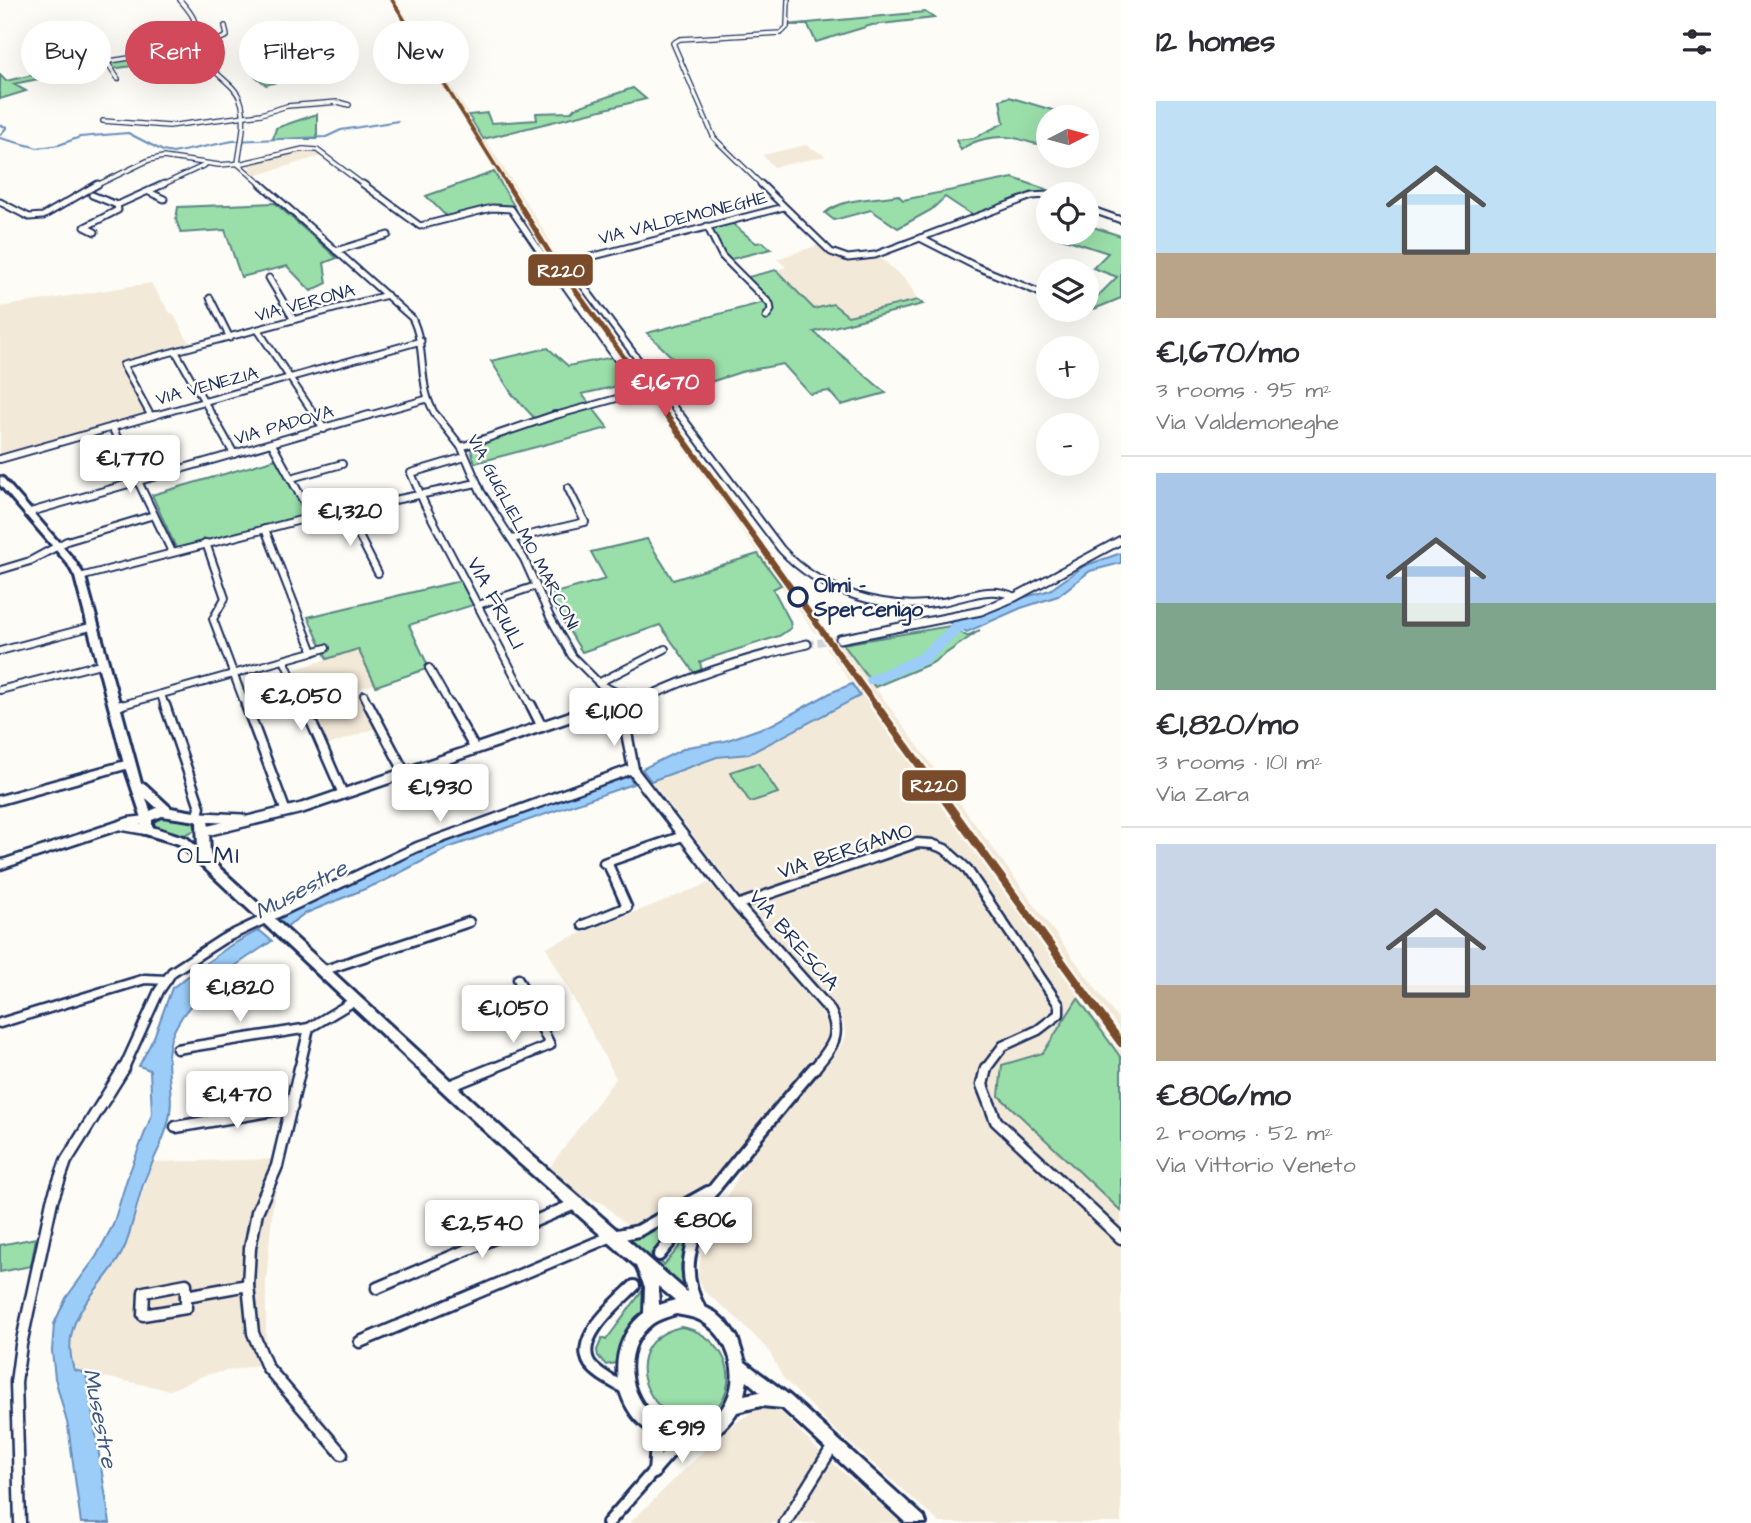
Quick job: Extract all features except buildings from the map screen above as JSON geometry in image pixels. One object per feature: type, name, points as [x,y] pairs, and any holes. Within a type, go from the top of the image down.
[{"type":"main road","points":[[0,480],[80,577],[147,823],[183,841],[264,919],[610,1237],[641,1260],[701,1313],[718,1323],[732,1342],[740,1367],[739,1390],[734,1405],[721,1422],[708,1430],[685,1435],[657,1428],[637,1410],[627,1390],[623,1364],[627,1346],[635,1329],[651,1315],[676,1307],[701,1313]]},
{"type":"main road","points":[[137,782],[167,811]]},
{"type":"main road","points":[[147,823],[156,812],[200,816],[201,849],[206,862]]},
{"type":"main road","points":[[183,841],[202,832]]},
{"type":"main road","points":[[641,1260],[652,1287],[651,1315]]},
{"type":"main road","points":[[740,1367],[785,1401],[918,1523]]},
{"type":"main road","points":[[734,1405],[761,1399],[785,1401]]},
{"type":"street","points":[[180,0],[196,21]]},
{"type":"street","points":[[784,207],[714,138],[673,43],[680,39],[781,33],[787,27],[788,0]]},
{"type":"street","points":[[225,26],[225,37]]},
{"type":"street","points":[[111,70],[118,79]]},
{"type":"street","points":[[225,83],[238,93],[243,116],[238,164]]},
{"type":"street","points":[[103,121],[169,126],[243,116],[287,106],[338,102],[349,105]]},
{"type":"street","points":[[0,202],[37,218],[100,183],[154,158],[170,157],[205,164],[238,164],[303,149],[317,150],[420,226],[492,208],[511,209],[541,253],[546,270],[566,287],[640,392],[574,409],[461,447]]},
{"type":"street","points":[[92,195],[117,205],[153,192],[205,164]]},
{"type":"street","points":[[238,164],[412,318],[421,341],[427,400]]},
{"type":"street","points":[[153,192],[164,199]]},
{"type":"street","name":"VIA VALDEMONEGHE","points":[[1014,597],[993,588],[966,598],[938,603],[881,601],[851,593],[810,574],[792,561],[768,534],[569,267],[571,262],[578,259],[784,207],[831,252],[848,258],[875,255],[1036,196]]},
{"type":"street","points":[[95,232],[86,227],[118,210],[117,205]]},
{"type":"street","points":[[1099,212],[1121,220]]},
{"type":"street","points":[[707,226],[722,256],[770,304],[771,310],[766,317]]},
{"type":"street","points":[[336,251],[388,235]]},
{"type":"street","points":[[920,238],[975,266],[1036,291]]},
{"type":"street","points":[[269,278],[294,320]]},
{"type":"street","name":"VIA VERONA","points":[[151,416],[123,365],[387,295]]},
{"type":"street","name":"VIA VERONA","points":[[210,298],[230,338]]},
{"type":"street","points":[[258,330],[324,429]]},
{"type":"street","name":"VIA VENEZIA","points":[[0,459],[421,341]]},
{"type":"street","points":[[176,352],[234,454]]},
{"type":"street","name":"VIA GUGLIELMO MARCONI","points":[[427,400],[461,447],[477,483],[512,539],[569,650],[584,670],[621,702]]},
{"type":"street","name":"VIA PADOVA","points":[[27,513],[427,400]]},
{"type":"street","points":[[112,427],[172,552]]},
{"type":"street","points":[[272,444],[312,517]]},
{"type":"street","points":[[420,495],[411,472],[466,457]]},
{"type":"street","points":[[291,478],[342,464]]},
{"type":"street","points":[[80,577],[206,542],[477,483]]},
{"type":"street","points":[[512,539],[585,522],[568,488]]},
{"type":"street","name":"VIA FRIULI","points":[[420,495],[542,727]]},
{"type":"street","points":[[346,510],[377,573]]},
{"type":"street","points":[[0,570],[30,561],[57,546],[154,514]]},
{"type":"street","points":[[265,529],[313,652]]},
{"type":"street","points":[[840,639],[981,611],[1014,597],[1121,540]]},
{"type":"street","points":[[206,542],[225,598],[213,619],[286,812]]},
{"type":"street","points":[[478,605],[536,586]]},
{"type":"street","points":[[0,651],[94,626]]},
{"type":"street","points":[[202,832],[286,812],[604,707],[646,697],[773,652],[807,644]]},
{"type":"street","points":[[115,707],[326,648]]},
{"type":"street","points":[[598,683],[637,660],[665,649]]},
{"type":"street","points":[[284,660],[343,794]]},
{"type":"street","points":[[0,691],[104,663]]},
{"type":"street","points":[[429,668],[475,749]]},
{"type":"street","points":[[161,694],[200,807],[200,816],[258,818]]},
{"type":"street","points":[[364,695],[405,773]]},
{"type":"street","points":[[20,1523],[16,1382],[20,1345],[52,1201],[66,1161],[131,1057],[150,1011],[167,980],[179,967],[212,946],[417,847],[633,771],[621,702]]},
{"type":"street","points":[[0,800],[129,764]]},
{"type":"street","name":"VIA BRESCIA","points":[[633,771],[737,905],[829,1009],[835,1020],[837,1034],[828,1051],[708,1196]]},
{"type":"street","points":[[0,865],[123,826],[147,823]]},
{"type":"street","points":[[583,925],[627,907],[605,863],[683,836]]},
{"type":"street","name":"VIA BERGAMO","points":[[737,905],[917,843],[930,842],[948,849],[966,868],[1059,1005],[1059,1014],[1038,1030],[1003,1046],[986,1066],[982,1085],[996,1121],[1121,1238]]},
{"type":"street","points":[[322,971],[469,922]]},
{"type":"street","points":[[0,1023],[145,979],[167,980]]},
{"type":"street","points":[[447,1087],[550,1045],[518,979]]},
{"type":"street","points":[[177,1049],[309,1028],[354,1002]]},
{"type":"street","points":[[309,1028],[277,1166],[257,1212],[250,1248],[248,1285],[253,1333],[267,1367],[342,1454]]},
{"type":"street","points":[[176,1127],[292,1107]]},
{"type":"street","points":[[359,1342],[610,1237],[638,1231],[708,1196]]},
{"type":"street","points":[[659,1255],[708,1196]]},
{"type":"street","points":[[701,1313],[687,1284],[685,1270],[708,1196]]},
{"type":"street","points":[[377,1288],[575,1204]]},
{"type":"street","points":[[186,1284],[186,1296],[186,1308],[143,1315],[144,1292],[186,1284]]},
{"type":"street","points":[[186,1296],[248,1285]]},
{"type":"street","points":[[627,1390],[601,1373],[588,1360],[585,1348],[588,1335],[634,1286]]},
{"type":"street","points":[[601,1373],[623,1364]]},
{"type":"street","points":[[654,1473],[657,1428]]},
{"type":"street","points":[[608,1523],[685,1435]]},
{"type":"street","points":[[785,1523],[834,1446]]},
{"type":"shaded area","points":[[390,0],[395,0],[409,21],[403,21]]},
{"type":"shaded area","points":[[441,84],[449,84],[545,232],[558,261],[830,634],[815,633],[545,254]]},
{"type":"shaded area","points":[[806,145],[826,156],[774,167],[762,155]]},
{"type":"shaded area","points":[[306,150],[321,156],[254,176],[248,163]]},
{"type":"shaded area","points":[[821,244],[830,252],[853,260],[878,256],[907,281],[918,300],[848,316],[814,309],[776,270],[786,267],[777,259]]},
{"type":"shaded area","points":[[151,283],[170,313],[173,313],[193,350],[126,367],[148,414],[0,457],[0,307]]},
{"type":"shaded area","points":[[843,644],[1121,1023],[1121,1058],[1078,998],[1043,1053],[1002,1065],[999,1095],[1121,1211],[1121,1523],[940,1523],[835,1430],[783,1378],[769,1351],[740,1321],[704,1291],[698,1276],[701,1256],[713,1232],[716,1218],[749,1156],[840,1047],[846,1036],[842,1017],[829,999],[777,944],[651,781],[717,757],[749,754],[860,696],[826,647]]},
{"type":"shaded area","points":[[358,649],[375,684],[359,689],[377,728],[328,745],[294,670]]},
{"type":"shaded area","points":[[709,883],[821,1012],[829,1027],[829,1036],[823,1050],[703,1206],[687,1211],[675,1222],[631,1229],[602,1203],[580,1196],[549,1168],[616,1078],[546,947]]},
{"type":"shaded area","points":[[283,1159],[273,1204],[266,1282],[266,1356],[262,1368],[259,1365],[205,1375],[170,1390],[74,1371],[69,1352],[73,1326],[92,1292],[125,1244],[153,1162]]},
{"type":"shaded area","points":[[774,1405],[820,1452],[901,1523],[630,1523],[724,1431],[752,1412]]},
{"type":"green space","points":[[925,12],[934,18],[872,25],[816,42],[808,25],[786,25]]},
{"type":"green space","points":[[125,59],[125,67],[112,69],[111,61]]},
{"type":"green space","points":[[0,75],[6,81],[21,78],[21,82],[13,84],[26,91],[0,99]]},
{"type":"green space","points":[[633,88],[646,99],[483,139],[468,115],[487,113],[491,123],[537,120],[536,113],[571,112],[575,108]]},
{"type":"green space","points":[[1009,97],[1036,105],[1036,143],[1008,137],[993,138],[972,143],[961,150],[956,140],[974,138],[1004,123],[1000,100]]},
{"type":"green space","points":[[317,114],[317,139],[273,139],[276,128]]},
{"type":"green space","points":[[494,172],[516,209],[501,205],[449,219],[426,196]]},
{"type":"green space","points":[[1013,178],[1036,186],[1036,193],[972,215],[945,197],[931,210],[898,228],[871,210],[834,220],[825,213],[850,202],[898,195],[903,200]]},
{"type":"green space","points":[[275,203],[337,258],[324,263],[327,283],[311,291],[287,266],[241,277],[225,230],[181,233],[176,220],[178,207]]},
{"type":"green space","points":[[729,221],[756,243],[763,242],[771,249],[727,260],[717,246],[709,226]]},
{"type":"green space","points":[[1099,229],[1121,236],[1121,298],[1099,307],[1099,295],[1117,277],[1099,270],[1099,262],[1108,253],[1084,245],[1099,245]]},
{"type":"green space","points":[[776,270],[814,309],[833,304],[848,316],[918,300],[923,304],[814,332],[886,393],[841,405],[829,391],[810,394],[783,364],[741,372],[701,385],[647,333],[765,302],[744,278]]},
{"type":"green space","points":[[548,348],[568,366],[618,356],[636,382],[582,394],[608,428],[475,463],[470,447],[539,423],[512,394],[491,361]]},
{"type":"green space","points":[[276,459],[310,515],[176,548],[152,495]]},
{"type":"green space","points":[[647,539],[673,580],[758,554],[781,585],[773,589],[791,628],[779,636],[700,662],[702,671],[695,674],[660,625],[582,652],[547,595],[606,579],[591,552]]},
{"type":"green space","points":[[464,580],[476,604],[409,625],[429,668],[376,686],[358,649],[327,659],[308,617]]},
{"type":"green space","points":[[950,626],[967,636],[980,630],[932,663],[875,687],[843,644]]},
{"type":"green space","points":[[758,763],[778,793],[750,802],[730,772]]},
{"type":"green space","points":[[163,816],[193,821],[196,830],[184,835],[156,828],[154,822]]},
{"type":"green space","points":[[1078,998],[1121,1058],[1121,1211],[999,1096],[1002,1065],[1043,1053]]},
{"type":"green space","points":[[680,1216],[651,1254],[664,1265],[692,1232],[681,1265],[683,1287],[629,1240],[642,1237]]},
{"type":"green space","points":[[36,1238],[31,1266],[0,1272],[0,1245]]},
{"type":"green space","points":[[643,1290],[643,1312],[621,1362],[606,1365],[598,1356],[597,1350],[602,1338],[606,1340]]},
{"type":"green space","points":[[681,1327],[705,1336],[722,1354],[727,1365],[727,1390],[721,1402],[704,1419],[685,1421],[667,1413],[652,1397],[644,1377],[644,1357],[656,1339]]},
{"type":"water","points":[[1121,553],[1121,563],[1090,571],[1058,596],[1021,608],[967,632],[950,623],[979,616],[1015,600],[1050,590],[1084,566]]},
{"type":"water","points":[[852,684],[860,696],[749,754],[717,757],[651,781],[642,769],[687,747],[725,741],[773,724]]},
{"type":"water","points":[[628,774],[633,784],[448,848],[384,881],[304,914],[286,927],[277,920],[424,848]]},
{"type":"water","points":[[259,930],[272,941],[207,988],[177,1025],[169,1050],[171,1098],[166,1131],[144,1182],[126,1244],[118,1260],[86,1302],[72,1332],[70,1350],[74,1370],[86,1373],[110,1523],[81,1523],[68,1426],[55,1378],[52,1351],[54,1324],[66,1298],[96,1257],[113,1225],[152,1114],[150,1070],[139,1066],[154,1037],[172,988],[231,945]]},
{"type":"waterway","points":[[0,138],[38,148],[59,145],[80,137],[128,133],[163,151],[173,153],[233,141],[326,137],[341,130],[398,121]]},
{"type":"waterway","points":[[0,125],[7,127],[0,135]]},
{"type":"waterway","points":[[1099,209],[1121,217]]},
{"type":"waterway","name":"Musestre","points":[[873,680],[922,659],[959,626],[976,620]]},
{"type":"tunnel","points":[[807,644],[840,639]]},
{"type":"transit line","name":"R220","points":[[392,0],[557,265],[1121,1043]]},
{"type":"place","name":"Olmi - Spercenigo","points":[[798,597]]},
{"type":"district","name":"OLMI","points":[[209,856]]}]
